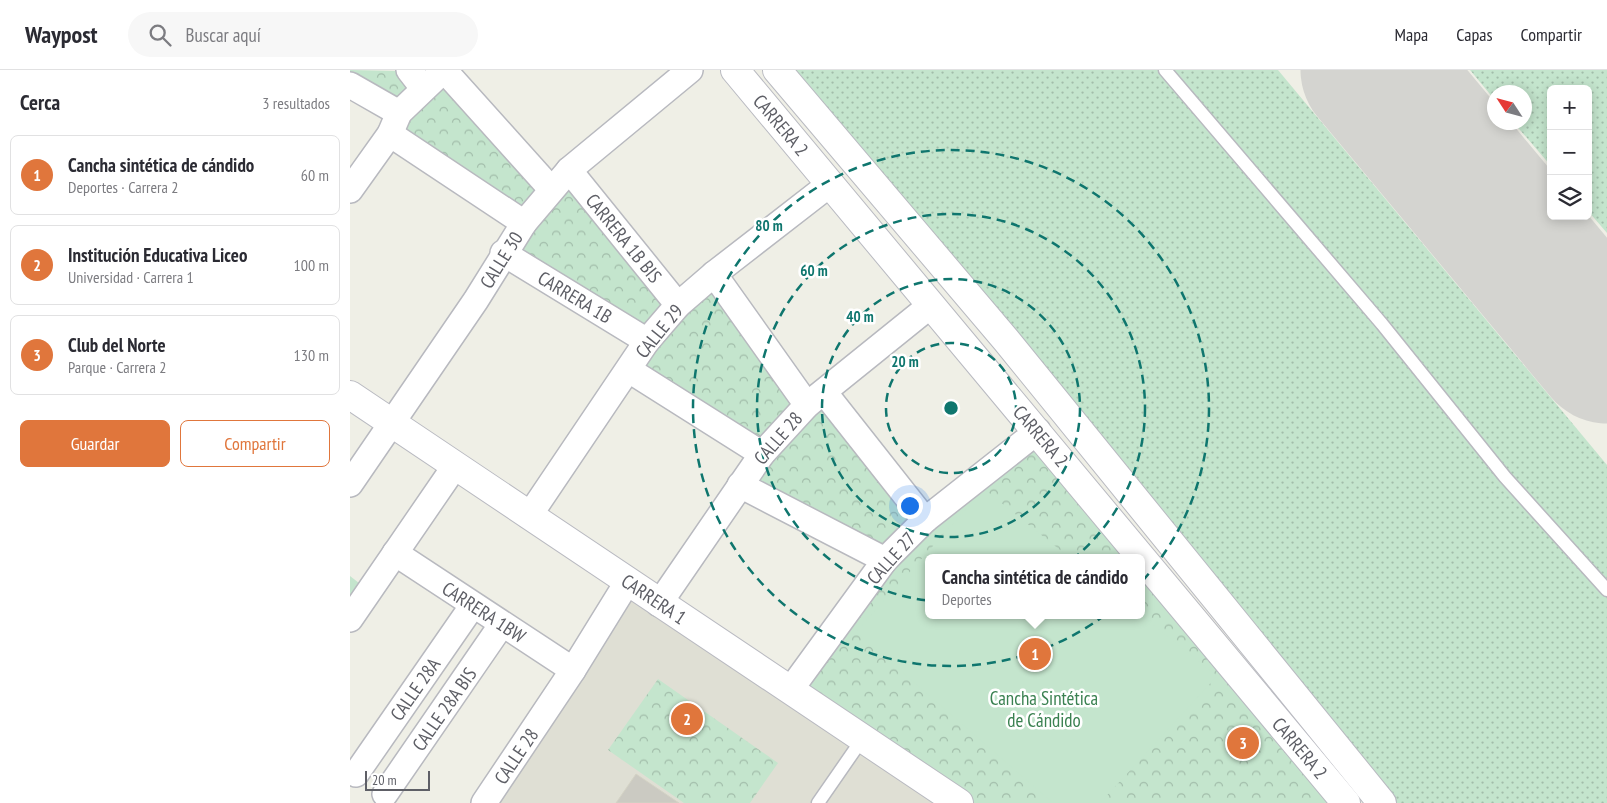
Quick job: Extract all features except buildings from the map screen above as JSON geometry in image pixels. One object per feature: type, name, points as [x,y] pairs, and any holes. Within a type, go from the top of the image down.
[{"type":"main road","name":"CARRERA 2","points":[[735,70],[1140,554]]},
{"type":"main road","name":"CARRERA 2","points":[[777,70],[1006,340],[1382,803]]},
{"type":"main road","name":"CARRERA 1","points":[[350,395],[659,604],[959,803]]},
{"type":"main road","name":"CARRERA 2","points":[[1145,560],[1346,803]]},
{"type":"street","points":[[350,190],[394,124],[416,79],[444,70],[551,189]]},
{"type":"street","name":"CALLE 30","points":[[350,484],[476,300],[503,253],[551,189],[569,170],[690,70]]},
{"type":"street","points":[[350,84],[394,124],[524,223]]},
{"type":"street","name":"CARRERA 1B BIS","points":[[569,170],[678,305]]},
{"type":"street","name":"CALLE 29","points":[[529,516],[647,342],[678,305],[714,274],[830,184]]},
{"type":"street","name":"CARRERA 1B","points":[[503,253],[647,342]]},
{"type":"street","points":[[714,274],[815,398],[925,520]]},
{"type":"street","name":"CALLE 28","points":[[659,604],[762,454],[815,398],[931,305]]},
{"type":"street","points":[[629,370],[762,454]]},
{"type":"street","name":"CALLE 27","points":[[791,690],[885,560],[925,520],[1038,431]]},
{"type":"street","points":[[350,619],[455,466]]},
{"type":"street","points":[[740,485],[885,560]]},
{"type":"street","name":"CARRERA 1BW","points":[[395,553],[573,670]]},
{"type":"street","name":"CALLE 28","points":[[484,803],[573,670],[628,582]]},
{"type":"street","name":"CALLE 28A","points":[[353,771],[473,605]]},
{"type":"street","name":"CALLE 28A BIS","points":[[392,798],[502,624]]},
{"type":"street","points":[[353,771],[392,798]]},
{"type":"lane","points":[[1165,70],[1382,324],[1505,477],[1607,590]]},
{"type":"lane","points":[[818,803],[863,738]]},
{"type":"shaded area","points":[[631,585],[954,803],[485,803]]},
{"type":"green space","points":[[350,70],[442,72],[550,189],[569,171],[678,305],[713,275],[808,406],[822,394],[925,524],[1034,429],[1140,554],[925,554],[925,619],[1145,619],[1145,560],[1351,803],[957,803],[795,691],[888,557],[742,485],[764,454],[630,369],[647,341],[504,253],[525,224],[390,133],[400,113],[350,83]]},
{"type":"green space","points":[[777,70],[1278,70],[1607,465],[1607,803],[1382,803]]},
{"type":"green space","points":[[1470,70],[1607,70],[1607,233],[1592,216],[1592,85],[1547,85],[1547,161],[1520,130],[1532,130],[1532,85],[1487,85],[1487,91]]},
{"type":"green space","name":"Cancha Sintética de Cándido","points":[[984,489],[1065,554],[926,554]]},
{"type":"green space","name":"Cancha Sintética de Cándido","points":[[925,555],[925,619],[1145,618],[1217,676],[1100,803],[1053,803],[856,632]]},
{"type":"green space","points":[[350,576],[368,590],[350,616]]},
{"type":"green space","points":[[658,679],[778,763],[750,803],[684,803],[608,750]]},
{"type":"runway","points":[[1373,70],[1607,351]]},
{"type":"place","name":"Cancha sintética de cándido","points":[[1035,654]]},
{"type":"place","name":"Institución Educativa Liceo","points":[[687,719]]},
{"type":"place","name":"Club del Norte","points":[[1243,743]]}]
